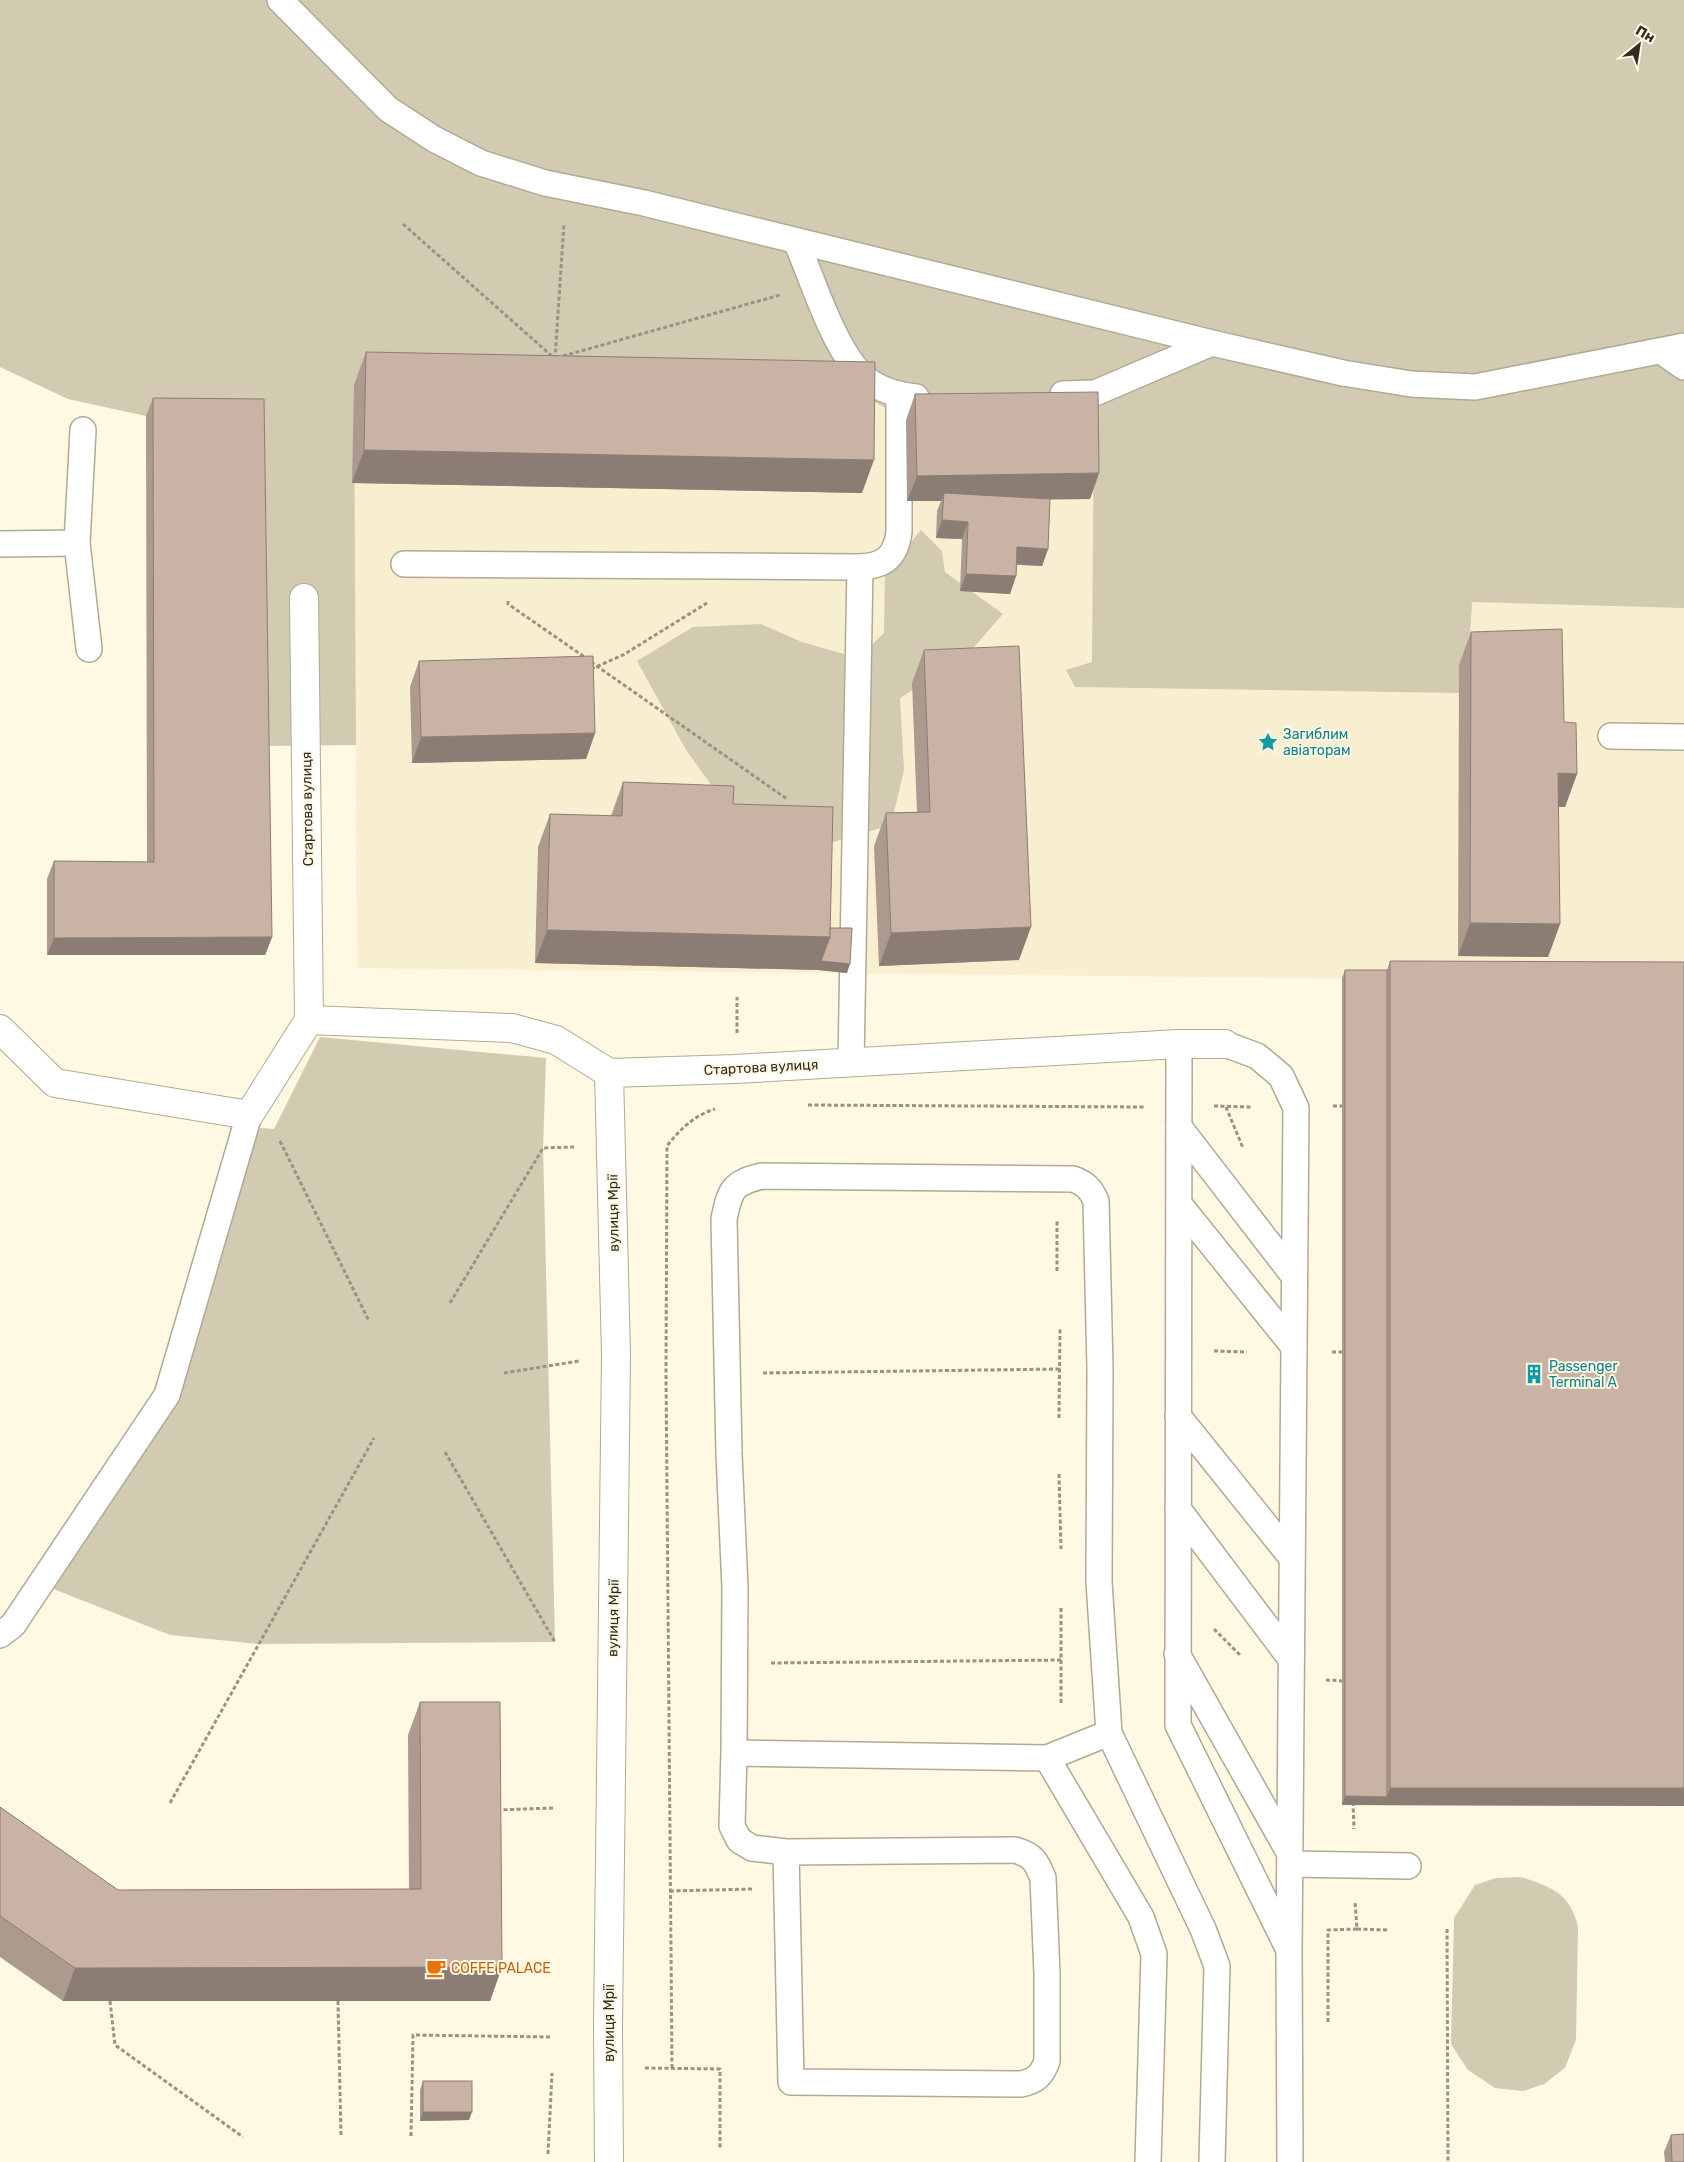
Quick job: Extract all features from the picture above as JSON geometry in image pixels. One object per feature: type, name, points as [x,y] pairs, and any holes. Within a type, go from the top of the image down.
[{"type":"street","name":"Стартова вулиця","points":[[304,598],[309,1020]]},
{"type":"street","points":[[0,1029],[55,1083],[249,1115],[309,1020],[512,1028],[556,1040],[609,1073]]},
{"type":"street","name":"Стартова вулиця","points":[[609,1073],[851,1063],[1179,1044],[1225,1044]]},
{"type":"street","name":"вулиця Мрії","points":[[609,1073],[616,1354],[608,1997],[610,2068],[609,2162]]},
{"type":"lane","points":[[280,0],[388,109],[434,139],[482,163],[545,183],[644,203],[1212,343],[1343,373],[1411,384],[1475,387],[1672,348],[1684,367]]},
{"type":"lane","points":[[796,241],[840,348],[866,379],[899,395],[936,398]]},
{"type":"lane","points":[[1045,395],[1095,393],[1212,343]]},
{"type":"lane","points":[[404,564],[870,567],[884,562],[897,547],[899,532],[899,395]]},
{"type":"lane","points":[[82,430],[77,543],[89,649]]},
{"type":"lane","points":[[0,544],[77,543]]},
{"type":"lane","points":[[851,1063],[860,567]]},
{"type":"lane","points":[[1611,736],[1684,738]]},
{"type":"lane","points":[[1179,1044],[1176,1652],[1178,1725],[1289,1950]]},
{"type":"lane","points":[[1225,1044],[1257,1056],[1281,1076],[1296,1108],[1289,1950],[1290,2162]]},
{"type":"lane","points":[[0,1636],[13,1625],[167,1394],[249,1115]]},
{"type":"lane","points":[[1179,1126],[1294,1276]]},
{"type":"lane","points":[[786,1852],[791,2082],[1021,2084],[1033,2082],[1042,2073],[1047,2061],[1047,1974],[1043,1878],[1038,1864],[1028,1854],[1015,1850],[786,1852],[752,1848],[739,1840],[732,1826],[735,1588],[729,1454],[724,1219],[728,1196],[743,1181],[762,1176],[1073,1179],[1084,1183],[1092,1192],[1096,1201],[1099,1299],[1099,1582],[1109,1733],[1203,1929],[1217,1966],[1212,2162]]},
{"type":"lane","points":[[1179,1204],[1294,1347]]},
{"type":"lane","points":[[1178,1416],[1292,1558]]},
{"type":"lane","points":[[1178,1510],[1291,1659]]},
{"type":"lane","points":[[1176,1652],[1290,1859]]},
{"type":"lane","points":[[734,1753],[1047,1758],[1109,1733]]},
{"type":"lane","points":[[1047,1758],[1141,1917],[1154,1954],[1148,2162]]},
{"type":"lane","points":[[1290,1859],[1408,1866]]},
{"type":"path","points":[[555,366],[566,188]]},
{"type":"path","points":[[403,224],[555,358]]},
{"type":"path","points":[[555,358],[815,285]]},
{"type":"path","points":[[507,564],[508,604],[787,800]]},
{"type":"path","points":[[589,670],[623,655],[708,603]]},
{"type":"path","points":[[737,997],[737,1039]]},
{"type":"path","points":[[1208,1106],[1251,1107]]},
{"type":"path","points":[[1332,1106],[1355,1106]]},
{"type":"path","points":[[1226,1107],[1245,1153]]},
{"type":"path","points":[[279,1138],[368,1321]]},
{"type":"path","points":[[450,1303],[543,1148],[576,1147]]},
{"type":"path","points":[[1057,1271],[1058,1220]]},
{"type":"path","points":[[1059,1418],[1060,1328]]},
{"type":"path","points":[[1210,1351],[1247,1352]]},
{"type":"path","points":[[1332,1352],[1354,1352]]},
{"type":"path","points":[[504,1374],[616,1354]]},
{"type":"path","points":[[762,1373],[1060,1369]]},
{"type":"path","points":[[170,1803],[374,1438]]},
{"type":"path","points":[[445,1452],[555,1642]]},
{"type":"path","points":[[1059,1474],[1061,1556]]},
{"type":"path","points":[[1061,1606],[1061,1703]]},
{"type":"path","points":[[1210,1624],[1243,1658]]},
{"type":"path","points":[[765,1663],[1061,1660]]},
{"type":"path","points":[[1323,1680],[1353,1681]]},
{"type":"path","points":[[1353,1794],[1354,1832]]},
{"type":"path","points":[[489,1810],[553,1808]]},
{"type":"path","points":[[670,1891],[754,1889]]},
{"type":"path","points":[[1355,1896],[1357,1929]]},
{"type":"path","points":[[1447,1929],[1448,2162]]},
{"type":"path","points":[[1328,1992],[1328,1930],[1388,1930]]},
{"type":"path","points":[[338,2000],[342,2136]]},
{"type":"path","points":[[110,2001],[115,2045],[243,2137]]},
{"type":"path","points":[[411,2136],[413,2035],[552,2036]]},
{"type":"path","points":[[610,2068],[720,2069],[720,2150]]},
{"type":"path","points":[[548,2154],[552,2073]]},
{"type":"shaded area","points":[[0,0],[1684,0],[1684,1806],[1383,1806],[1383,979],[357,968],[354,425],[146,416],[68,399],[0,367]]},
{"type":"shaded area","points":[[0,0],[1684,0],[1684,608],[1472,602],[1468,666],[1459,693],[1075,687],[1066,670],[1092,662],[1094,416],[906,420],[863,395],[354,385],[356,745],[262,746],[258,417],[146,416],[68,399],[0,367]]},
{"type":"shaded area","points":[[921,530],[942,551],[945,572],[1003,614],[967,655],[900,698],[904,770],[891,825],[830,843],[736,819],[686,750],[637,661],[693,627],[761,624],[802,642],[858,658],[884,633],[885,573]]},
{"type":"shaded area","points":[[320,1037],[546,1058],[543,1148],[555,1642],[259,1644],[170,1635],[41,1584],[167,1395],[245,1127],[274,1129]]},
{"type":"shaded area","points":[[1521,1877],[1551,1888],[1565,1899],[1575,1915],[1578,1927],[1576,2040],[1565,2068],[1544,2084],[1523,2091],[1495,2088],[1468,2070],[1451,2044],[1454,1918],[1475,1885],[1496,1878]]},
{"type":"building","points":[[366,352],[875,362],[874,460],[364,450]]},
{"type":"building","points":[[1098,392],[1099,473],[917,476],[915,394]]},
{"type":"building","points":[[153,398],[264,399],[272,937],[54,938],[54,861],[154,862]]},
{"type":"building","points":[[944,493],[1050,499],[1048,549],[1017,547],[1016,576],[966,574],[968,522],[942,520]]},
{"type":"building","points":[[1562,629],[1564,722],[1576,723],[1577,774],[1558,773],[1560,924],[1470,923],[1471,632]]},
{"type":"building","points":[[1019,646],[1031,927],[891,933],[886,813],[930,812],[924,650]]},
{"type":"building","points":[[593,656],[595,733],[421,737],[419,661]]},
{"type":"building","points":[[623,782],[734,786],[733,804],[833,807],[830,937],[547,930],[550,814],[622,816]]},
{"type":"building","points":[[830,928],[852,928],[850,964],[821,961],[830,937]]},
{"type":"building","name":"Passenger Terminal A","points":[[1390,961],[1684,962],[1684,1788],[1390,1788]]},
{"type":"building","points":[[1345,970],[1387,970],[1387,1797],[1345,1796]]},
{"type":"building","points":[[420,1702],[500,1702],[502,1967],[75,1968],[0,1916],[0,1807],[118,1890],[421,1889]]},
{"type":"building","points":[[423,2081],[472,2081],[472,2112],[423,2112]]},
{"type":"building","points":[[1684,2134],[1684,2162],[1672,2162],[1671,2135]]},
{"type":"place","name":"Загиблим авіаторам","points":[[1268,742]]},
{"type":"place","name":"Passenger Terminal A","points":[[1534,1374]]},
{"type":"place","name":"COFFE PALACE","points":[[436,1968]]}]
